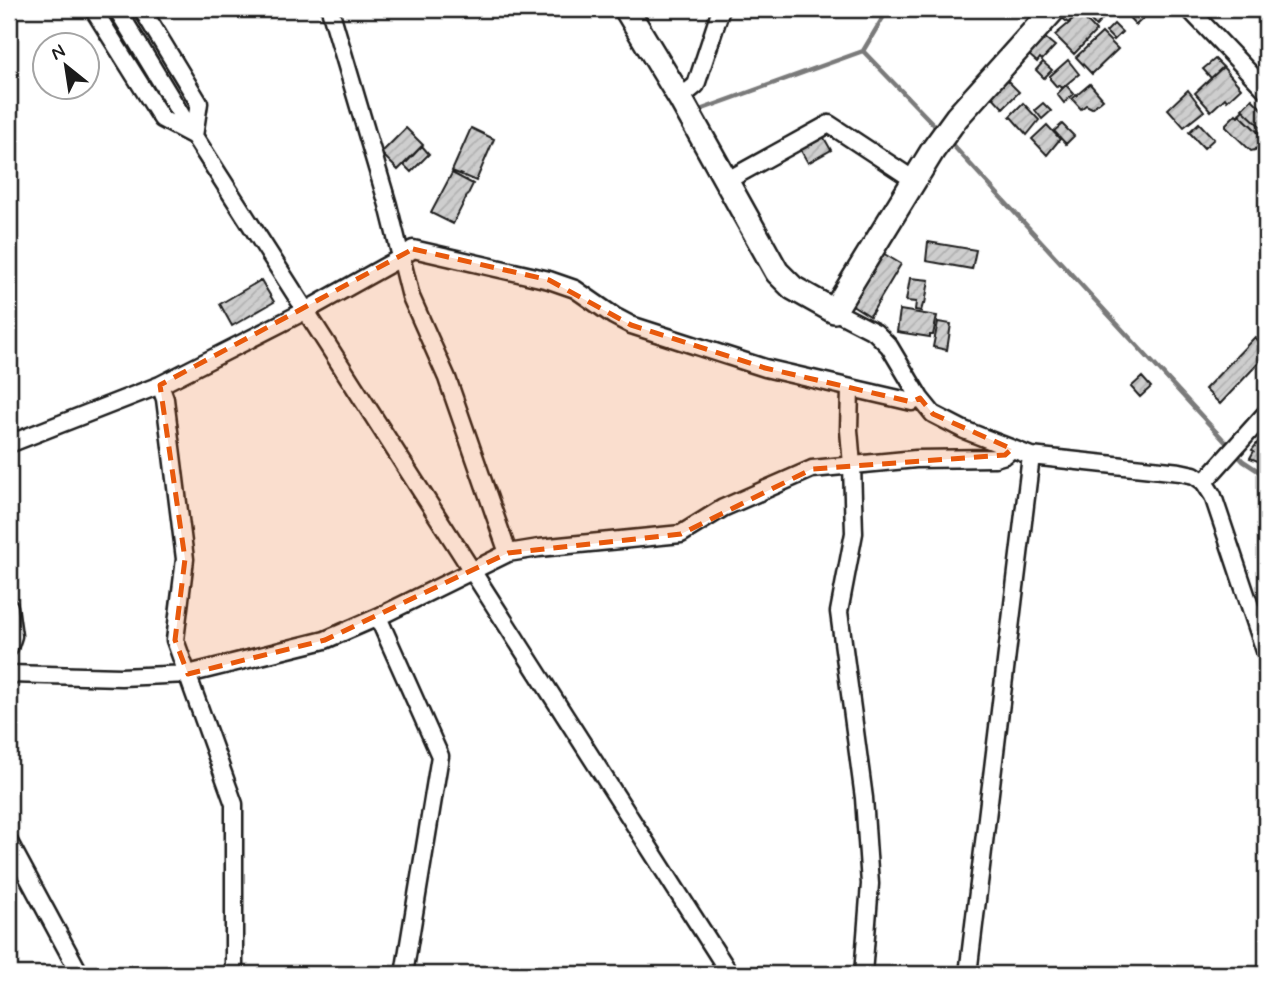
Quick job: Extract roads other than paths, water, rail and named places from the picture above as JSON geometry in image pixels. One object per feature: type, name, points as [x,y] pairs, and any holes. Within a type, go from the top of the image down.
[{"type":"street","points":[[93,9],[162,119],[194,136]]},
{"type":"street","points":[[117,9],[194,136],[730,974]]},
{"type":"street","points":[[142,9],[199,103],[194,136]]},
{"type":"street","points":[[330,9],[402,257],[411,297],[447,379],[508,553]]},
{"type":"street","points":[[626,9],[680,98],[777,272],[793,288],[875,332],[889,346],[920,398],[933,414],[964,430],[1031,456],[1180,472],[1194,475],[1203,482],[1213,496],[1266,654]]},
{"type":"street","points":[[680,98],[696,85],[721,9]]},
{"type":"street","points":[[834,311],[944,135],[1054,9]]},
{"type":"street","points":[[1189,9],[1266,90]]},
{"type":"street","points":[[726,181],[829,124],[914,180]]},
{"type":"street","points":[[9,444],[160,385],[307,310],[402,257],[413,248],[549,280],[575,289],[631,325],[765,368],[912,402],[920,398]]},
{"type":"street","points":[[160,385],[165,399],[185,559],[175,640],[234,804],[234,974]]},
{"type":"street","points":[[850,389],[849,430],[854,533],[839,612],[863,798],[870,884],[863,974]]},
{"type":"street","points":[[1203,482],[1266,413]]},
{"type":"street","points":[[9,674],[121,677],[188,674],[325,640],[473,572],[508,553],[681,534],[723,509],[812,470],[916,458],[995,458],[1012,449]]},
{"type":"street","points":[[968,974],[1031,456]]},
{"type":"street","points":[[9,607],[13,636],[9,648]]},
{"type":"street","points":[[378,617],[440,756],[404,974]]},
{"type":"street","points":[[9,842],[79,974]]},
{"type":"waterway","points":[[697,111],[863,51],[888,9]]},
{"type":"waterway","points":[[863,51],[940,131]]},
{"type":"waterway","points":[[948,140],[1243,461],[1266,476]]}]
